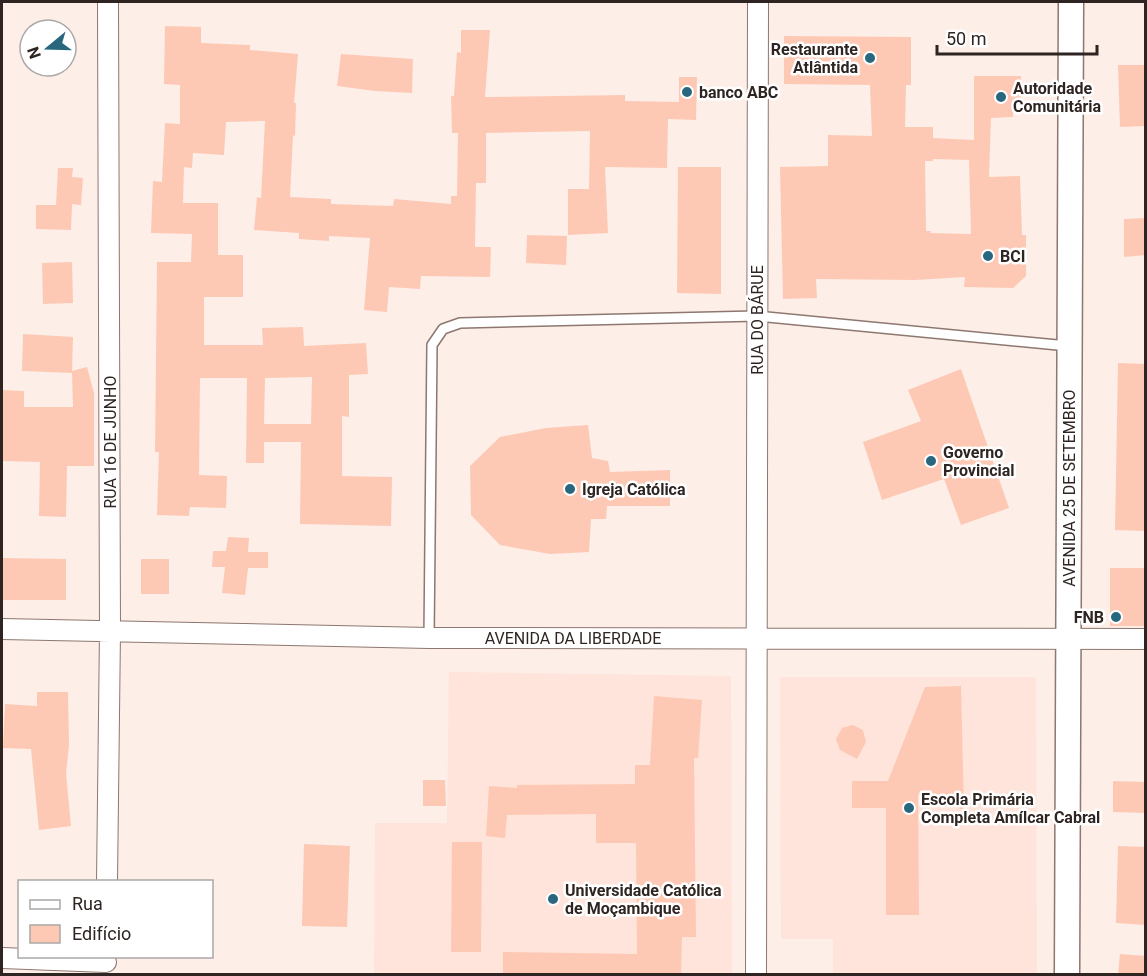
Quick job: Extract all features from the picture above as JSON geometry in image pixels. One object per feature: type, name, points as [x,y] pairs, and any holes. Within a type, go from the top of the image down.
[{"type":"street","name":"RUA 16 DE JUNHO","points":[[107,880],[110,631],[108,2]]},
{"type":"street","name":"RUA DO BÁRUE","points":[[756,975],[758,2]]},
{"type":"street","name":"AVENIDA 25 DE SETEMBRO","points":[[1068,975],[1071,2]]},
{"type":"street","name":"AVENIDA DA LIBERDADE","points":[[2,629],[429,638],[1146,639]]},
{"type":"street","points":[[2,958],[106,964]]},
{"type":"lane","points":[[429,638],[432,345],[443,329],[460,324],[757,316],[1069,346]]},
{"type":"shaded area","name":"Universidade Católica de Moçambique","points":[[449,672],[731,676],[732,974],[374,974],[375,823],[447,823]]},
{"type":"shaded area","name":"Escola Primária Completa Amílcar Cabral","points":[[780,677],[1036,677],[1037,974],[833,974],[833,939],[781,939]]},
{"type":"building","points":[[165,26],[201,27],[201,43],[250,45],[250,50],[298,54],[290,197],[331,199],[331,204],[393,206],[394,199],[451,204],[451,196],[457,196],[458,133],[452,133],[451,96],[454,96],[457,52],[461,53],[461,30],[490,30],[485,97],[625,95],[625,101],[679,102],[679,77],[697,77],[696,120],[668,119],[667,168],[605,167],[608,233],[568,235],[568,189],[589,189],[590,131],[486,133],[486,183],[476,183],[475,247],[491,247],[490,277],[421,276],[420,289],[389,287],[387,312],[364,310],[370,238],[329,236],[329,241],[299,239],[299,233],[254,230],[257,197],[261,198],[265,121],[226,122],[224,155],[193,153],[192,168],[184,167],[183,203],[218,203],[218,255],[243,255],[243,297],[204,297],[204,345],[263,345],[262,328],[303,327],[304,346],[366,343],[368,374],[349,375],[349,417],[342,416],[342,476],[392,477],[391,526],[300,524],[301,442],[264,442],[264,463],[246,463],[247,378],[200,378],[199,475],[227,476],[226,508],[190,507],[189,516],[157,515],[159,452],[155,452],[157,262],[191,262],[192,234],[151,233],[153,181],[162,182],[165,123],[180,124],[180,85],[164,84]],"holes":[[[312,377],[311,424],[264,424],[265,378]]]},
{"type":"building","points":[[784,36],[911,37],[911,85],[906,85],[905,127],[933,127],[933,138],[974,140],[974,76],[1021,76],[1021,106],[1013,106],[1013,117],[991,118],[989,177],[1020,176],[1022,235],[1026,235],[1026,276],[1013,288],[964,287],[965,277],[915,280],[816,279],[817,298],[783,299],[780,167],[828,166],[828,135],[872,136],[870,85],[784,84]],"holes":[[[933,159],[969,160],[971,234],[926,231],[925,161],[933,161]]]},
{"type":"building","points":[[341,54],[413,59],[412,93],[337,86]]},
{"type":"building","points":[[1118,65],[1146,65],[1146,126],[1120,127]]},
{"type":"building","points":[[678,167],[721,167],[721,294],[677,293]]},
{"type":"building","points":[[58,168],[73,168],[72,177],[83,178],[81,205],[72,204],[71,230],[36,229],[36,205],[56,205]]},
{"type":"building","points":[[1146,218],[1146,255],[1124,257],[1124,219]]},
{"type":"building","points":[[527,235],[567,236],[566,265],[526,263]]},
{"type":"building","points":[[72,262],[73,303],[43,304],[42,263]]},
{"type":"building","points":[[23,334],[73,337],[72,371],[87,367],[94,393],[94,466],[67,466],[66,517],[39,516],[40,462],[2,461],[2,390],[24,391],[24,407],[73,407],[72,373],[22,371]]},
{"type":"building","points":[[1118,363],[1146,364],[1146,531],[1115,530]]},
{"type":"building","name":"Governo Provincial","points":[[961,369],[1009,508],[961,525],[944,479],[882,500],[863,442],[921,421],[908,390]]},
{"type":"building","name":"Igreja Católica","points":[[588,425],[592,458],[608,461],[610,472],[670,470],[670,506],[607,506],[606,519],[591,519],[589,552],[550,554],[500,545],[471,515],[470,466],[500,437],[546,428]]},
{"type":"building","points":[[228,537],[249,538],[248,552],[268,552],[268,568],[248,568],[245,595],[222,593],[225,567],[212,567],[213,551],[226,551]]},
{"type":"building","points":[[2,558],[66,559],[66,600],[2,600]]},
{"type":"building","points":[[141,559],[169,559],[169,594],[141,594]]},
{"type":"building","points":[[1110,568],[1146,568],[1146,626],[1110,626]]},
{"type":"building","points":[[961,686],[964,810],[918,794],[919,915],[886,915],[886,808],[852,808],[852,781],[888,781],[925,687]]},
{"type":"building","points":[[37,692],[68,692],[69,745],[66,773],[71,826],[39,830],[31,749],[3,748],[5,704],[37,706]]},
{"type":"building","points":[[654,696],[702,700],[698,758],[694,758],[696,937],[682,937],[681,975],[503,975],[503,952],[637,954],[636,843],[596,843],[596,814],[507,815],[505,838],[486,836],[489,786],[517,788],[517,785],[635,784],[635,765],[650,765]]},
{"type":"building","points":[[853,725],[863,730],[866,742],[857,759],[840,750],[836,739],[842,728]]},
{"type":"building","points":[[423,780],[445,780],[446,806],[423,806]]},
{"type":"building","points":[[1113,781],[1146,782],[1146,813],[1113,812]]},
{"type":"building","points":[[452,842],[482,842],[481,952],[451,952]]},
{"type":"building","points":[[304,844],[350,846],[347,927],[302,926]]},
{"type":"building","points":[[1118,846],[1146,847],[1146,925],[1116,923]]},
{"type":"building","points":[[1120,954],[1146,956],[1146,975],[1118,975]]},
{"type":"place","name":"Restaurante Atlântida","points":[[870,58]]},
{"type":"place","name":"banco ABC","points":[[687,92]]},
{"type":"place","name":"Autoridade Comunitária","points":[[1001,97]]},
{"type":"place","name":"BCI","points":[[988,256]]},
{"type":"place","name":"Governo Provincial","points":[[931,461]]},
{"type":"place","name":"Igreja Católica","points":[[570,489]]},
{"type":"place","name":"FNB","points":[[1116,617]]},
{"type":"place","name":"Escola Primária Completa Amílcar Cabral","points":[[909,808]]},
{"type":"place","name":"Universidade Católica de Moçambique","points":[[553,899]]}]
